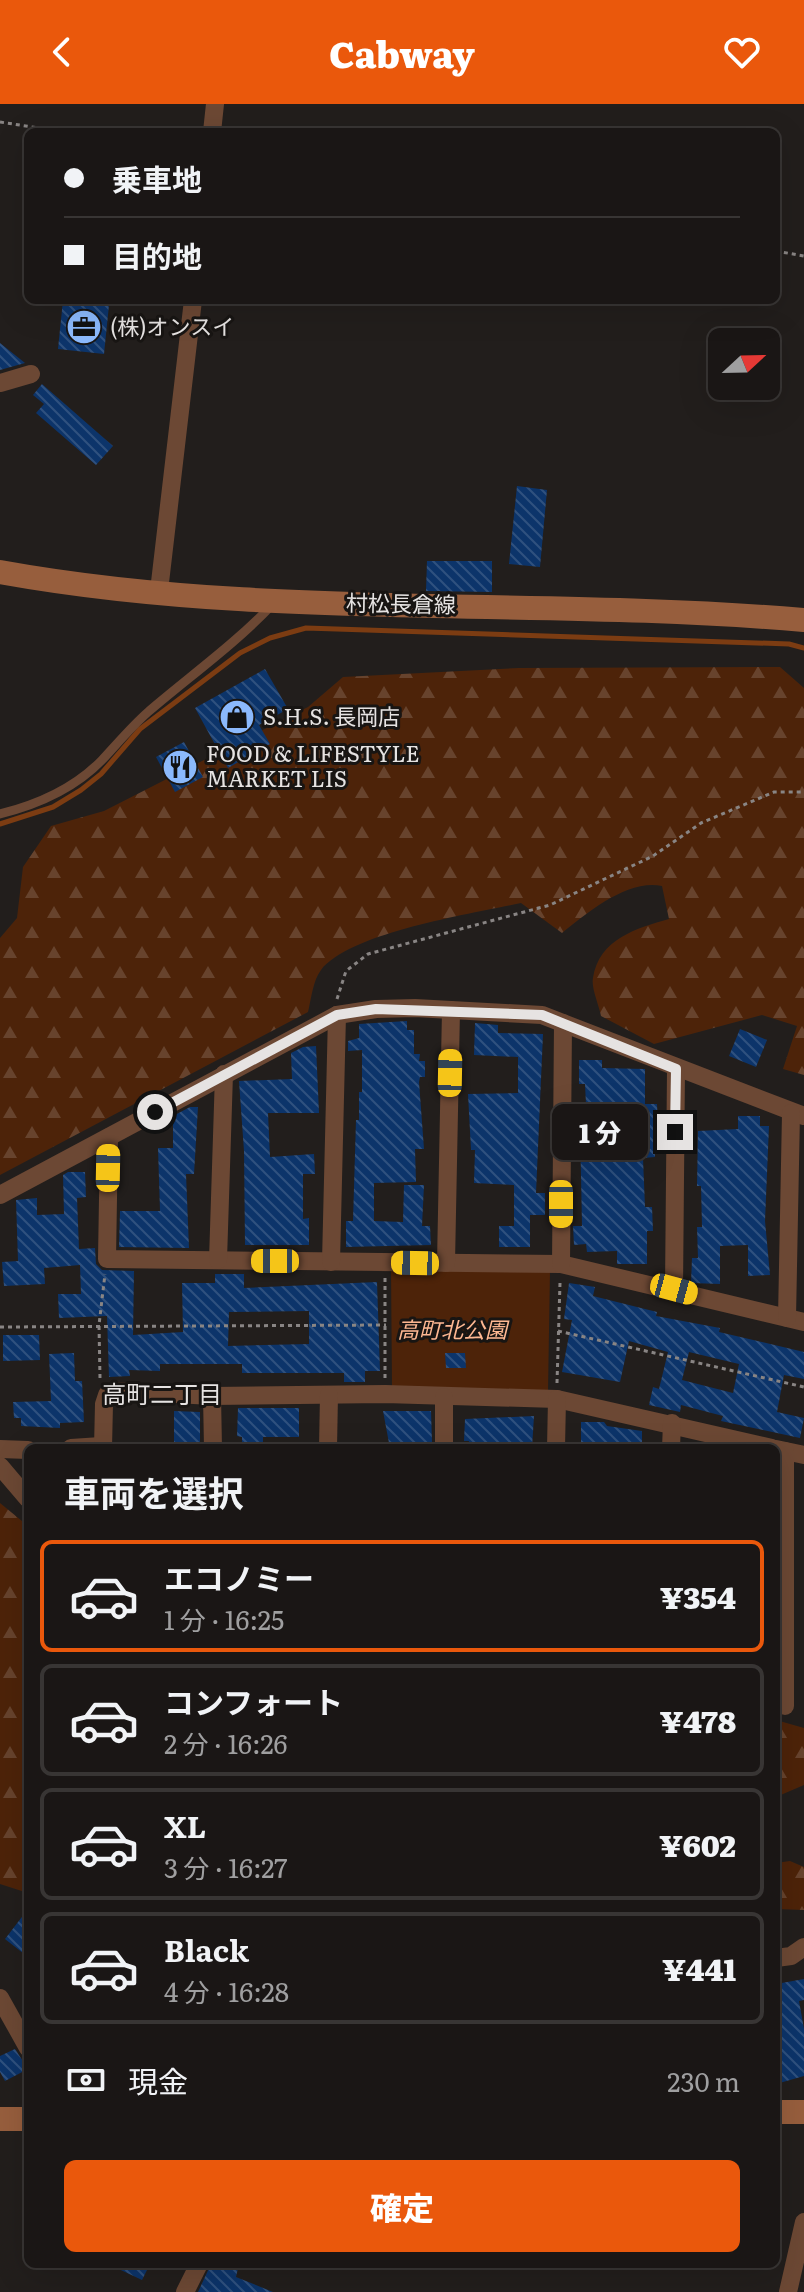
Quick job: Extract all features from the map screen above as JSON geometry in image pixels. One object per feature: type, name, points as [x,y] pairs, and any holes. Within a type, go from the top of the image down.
[{"type":"main road","name":"村松長倉線","points":[[0,572],[123,591],[159,591],[273,603],[701,612],[804,620]]},
{"type":"main road","points":[[780,2112],[804,2112]]},
{"type":"main road","points":[[0,2119],[24,2119]]},
{"type":"street","points":[[212,128],[215,104]]},
{"type":"street","points":[[159,591],[193,304]]},
{"type":"street","points":[[0,383],[31,374]]},
{"type":"street","points":[[0,1195],[337,1015],[376,1009],[542,1015],[798,1114],[796,1320],[561,1264],[107,1259],[109,1137]]},
{"type":"street","points":[[446,1263],[451,1010]]},
{"type":"street","points":[[331,1262],[337,1015]]},
{"type":"street","points":[[561,1264],[563,1023]]},
{"type":"street","points":[[674,1289],[676,1069]]},
{"type":"street","points":[[218,1260],[224,1074]]},
{"type":"street","points":[[102,1444],[107,1395],[121,1391],[212,1396],[385,1394],[557,1399],[754,1444]]},
{"type":"street","points":[[328,1444],[329,1395]]},
{"type":"street","points":[[212,1396],[213,1444]]},
{"type":"street","points":[[444,1397],[444,1444]]},
{"type":"street","points":[[556,1444],[557,1399]]},
{"type":"street","points":[[671,1444],[672,1423]]},
{"type":"street","points":[[0,1449],[24,1450]]},
{"type":"street","points":[[780,1450],[804,1455]]},
{"type":"street","points":[[0,1466],[24,1494]]},
{"type":"street","points":[[780,1619],[781,1704],[804,1711]]},
{"type":"street","points":[[780,1957],[791,1956],[804,1947]]},
{"type":"street","points":[[0,1998],[24,2041]]},
{"type":"street","points":[[788,2292],[804,2222]]},
{"type":"street","points":[[185,2292],[197,2268]]},
{"type":"lane","points":[[0,814],[50,796],[76,781],[100,762],[149,711],[229,647],[273,603]]},
{"type":"path","points":[[0,122],[38,128]]},
{"type":"path","points":[[780,252],[804,256]]},
{"type":"path","points":[[337,1015],[337,996],[346,971],[368,954],[550,905],[653,856],[701,823],[774,792],[804,792]]},
{"type":"path","points":[[107,1259],[99,1325],[100,1386],[107,1395]]},
{"type":"path","points":[[384,1262],[385,1394]]},
{"type":"path","points":[[557,1399],[561,1264]]},
{"type":"path","points":[[0,1327],[386,1325]]},
{"type":"path","points":[[558,1331],[804,1387]]},
{"type":"green space","points":[[780,667],[804,688],[804,1075],[783,1069],[797,1026],[762,1015],[654,1044],[601,1016],[593,978],[603,954],[632,931],[669,919],[662,886],[649,885],[636,887],[609,899],[562,933],[521,903],[414,926],[358,945],[336,957],[318,974],[308,1012],[0,1175],[0,938],[17,918],[23,867],[51,826],[104,811],[308,707],[343,677],[519,668]]},
{"type":"green space","name":"高町北公園","points":[[391,1270],[550,1271],[548,1392],[392,1388]]},
{"type":"green space","points":[[0,1503],[24,1523],[24,1892],[0,1884]]},
{"type":"green space","points":[[780,1721],[804,1728],[804,1785],[780,1795]]},
{"type":"green space","points":[[790,1861],[804,1867],[804,1910],[780,1909],[780,1862]]},
{"type":"building","name":"(株)オンスイ","points":[[63,304],[109,305],[104,354],[58,349]]},
{"type":"building","points":[[0,343],[25,363],[0,370]]},
{"type":"building","points":[[42,384],[113,446],[96,465],[36,413],[44,404],[33,395]]},
{"type":"building","points":[[517,486],[547,490],[540,567],[509,564]]},
{"type":"building","points":[[427,561],[492,561],[492,592],[426,591]]},
{"type":"building","name":"S.H.S. 長岡店","points":[[265,669],[288,709],[259,725],[270,744],[228,768],[195,708]]},
{"type":"building","name":"FOOD & LIFESTYLE MARKET LIS","points":[[184,742],[203,777],[175,792],[156,757]]},
{"type":"building","points":[[407,1021],[407,1030],[414,1030],[414,1054],[420,1054],[419,1061],[425,1061],[425,1077],[420,1077],[419,1082],[424,1149],[415,1149],[416,1182],[374,1183],[374,1221],[403,1222],[404,1185],[424,1185],[422,1226],[430,1226],[431,1245],[346,1247],[346,1221],[353,1221],[356,1120],[359,1120],[359,1092],[362,1092],[362,1050],[348,1051],[348,1041],[359,1038],[359,1024]]},
{"type":"building","points":[[475,1023],[498,1025],[498,1033],[543,1034],[536,1193],[545,1193],[545,1215],[530,1215],[530,1247],[499,1247],[499,1226],[514,1226],[514,1185],[474,1183],[475,1150],[471,1150],[468,1094],[518,1093],[518,1057],[474,1055]]},
{"type":"building","points":[[740,1029],[767,1040],[756,1067],[729,1056]]},
{"type":"building","points":[[316,1046],[319,1113],[268,1113],[270,1157],[314,1154],[315,1174],[303,1174],[303,1219],[309,1218],[309,1245],[245,1245],[244,1151],[239,1081],[292,1079],[291,1053],[303,1047]]},
{"type":"building","points":[[579,1060],[602,1060],[602,1068],[645,1069],[645,1104],[657,1104],[658,1126],[653,1126],[655,1157],[643,1158],[645,1207],[652,1207],[653,1231],[647,1231],[647,1264],[617,1264],[617,1251],[587,1252],[586,1244],[574,1245],[573,1226],[582,1226],[580,1126],[587,1126],[585,1084],[579,1084]]},
{"type":"building","points":[[190,1107],[198,1107],[194,1174],[186,1174],[189,1248],[119,1247],[120,1211],[160,1211],[158,1148],[173,1148],[173,1116]]},
{"type":"building","points":[[738,1116],[760,1116],[760,1126],[769,1126],[765,1221],[770,1275],[748,1276],[748,1245],[720,1246],[720,1284],[691,1283],[692,1258],[698,1258],[697,1227],[702,1227],[701,1186],[697,1186],[698,1131],[738,1129]]},
{"type":"building","points":[[85,1172],[86,1197],[77,1198],[79,1249],[95,1248],[96,1264],[102,1270],[134,1271],[133,1335],[183,1332],[182,1283],[215,1283],[215,1274],[244,1274],[244,1288],[377,1282],[380,1371],[365,1371],[365,1382],[344,1382],[344,1373],[242,1373],[242,1364],[160,1364],[160,1371],[129,1370],[130,1376],[109,1377],[107,1316],[59,1318],[58,1294],[81,1294],[80,1265],[44,1268],[45,1284],[4,1286],[2,1262],[18,1261],[16,1200],[37,1198],[37,1215],[64,1214],[63,1175]],"holes":[[[309,1311],[309,1344],[228,1346],[229,1312]]]},
{"type":"building","points":[[569,1283],[595,1287],[593,1296],[657,1312],[656,1316],[720,1328],[719,1332],[804,1352],[804,1379],[784,1375],[777,1412],[804,1418],[800,1438],[721,1421],[723,1416],[681,1405],[680,1412],[649,1405],[653,1387],[659,1389],[668,1352],[629,1341],[620,1382],[562,1372],[572,1320],[564,1319]],"holes":[[[689,1352],[739,1364],[733,1393],[682,1380]]]},
{"type":"building","points":[[3,1335],[39,1335],[40,1360],[3,1361]]},
{"type":"building","points":[[74,1353],[75,1381],[82,1381],[84,1422],[60,1423],[60,1428],[21,1426],[21,1418],[14,1418],[13,1402],[51,1401],[49,1354]]},
{"type":"building","points":[[445,1353],[465,1353],[466,1368],[446,1368]]},
{"type":"building","points":[[238,1408],[299,1408],[299,1437],[263,1437],[263,1444],[242,1444],[242,1437],[237,1436]]},
{"type":"building","points":[[174,1411],[200,1412],[200,1444],[174,1444]]},
{"type":"building","points":[[383,1411],[431,1411],[432,1443],[389,1443]]},
{"type":"building","points":[[534,1416],[532,1444],[469,1444],[469,1441],[464,1441],[465,1419]]},
{"type":"building","points":[[581,1422],[604,1422],[607,1426],[642,1431],[642,1444],[581,1444]]},
{"type":"building","points":[[24,1914],[24,1954],[5,1939]]},
{"type":"building","points":[[804,1979],[804,2000],[799,2001],[804,2029],[804,2076],[780,2083],[780,2024],[780,1983]]},
{"type":"building","points":[[15,2049],[24,2063],[24,2071],[5,2081],[0,2072],[0,2056]]},
{"type":"building","points":[[116,2268],[148,2268],[142,2280]]},
{"type":"building","points":[[209,2268],[238,2268],[236,2277],[273,2292],[198,2292]]},
{"type":"waterway","points":[[0,824],[53,807],[81,790],[101,774],[140,729],[240,653],[270,638],[306,628],[789,644],[804,648]]},
{"type":"place","name":"(株)オンスイ","points":[[84,327]]},
{"type":"place","name":"S.H.S. 長岡店","points":[[237,717]]},
{"type":"place","name":"FOOD & LIFESTYLE MARKET LIS","points":[[180,767]]},
{"type":"district","name":"高町二丁目","points":[[162,1395]]},
{"type":"route","points":[[155,1112],[337,1015],[376,1009],[415,1008],[542,1015],[676,1069],[675,1132]]}]
